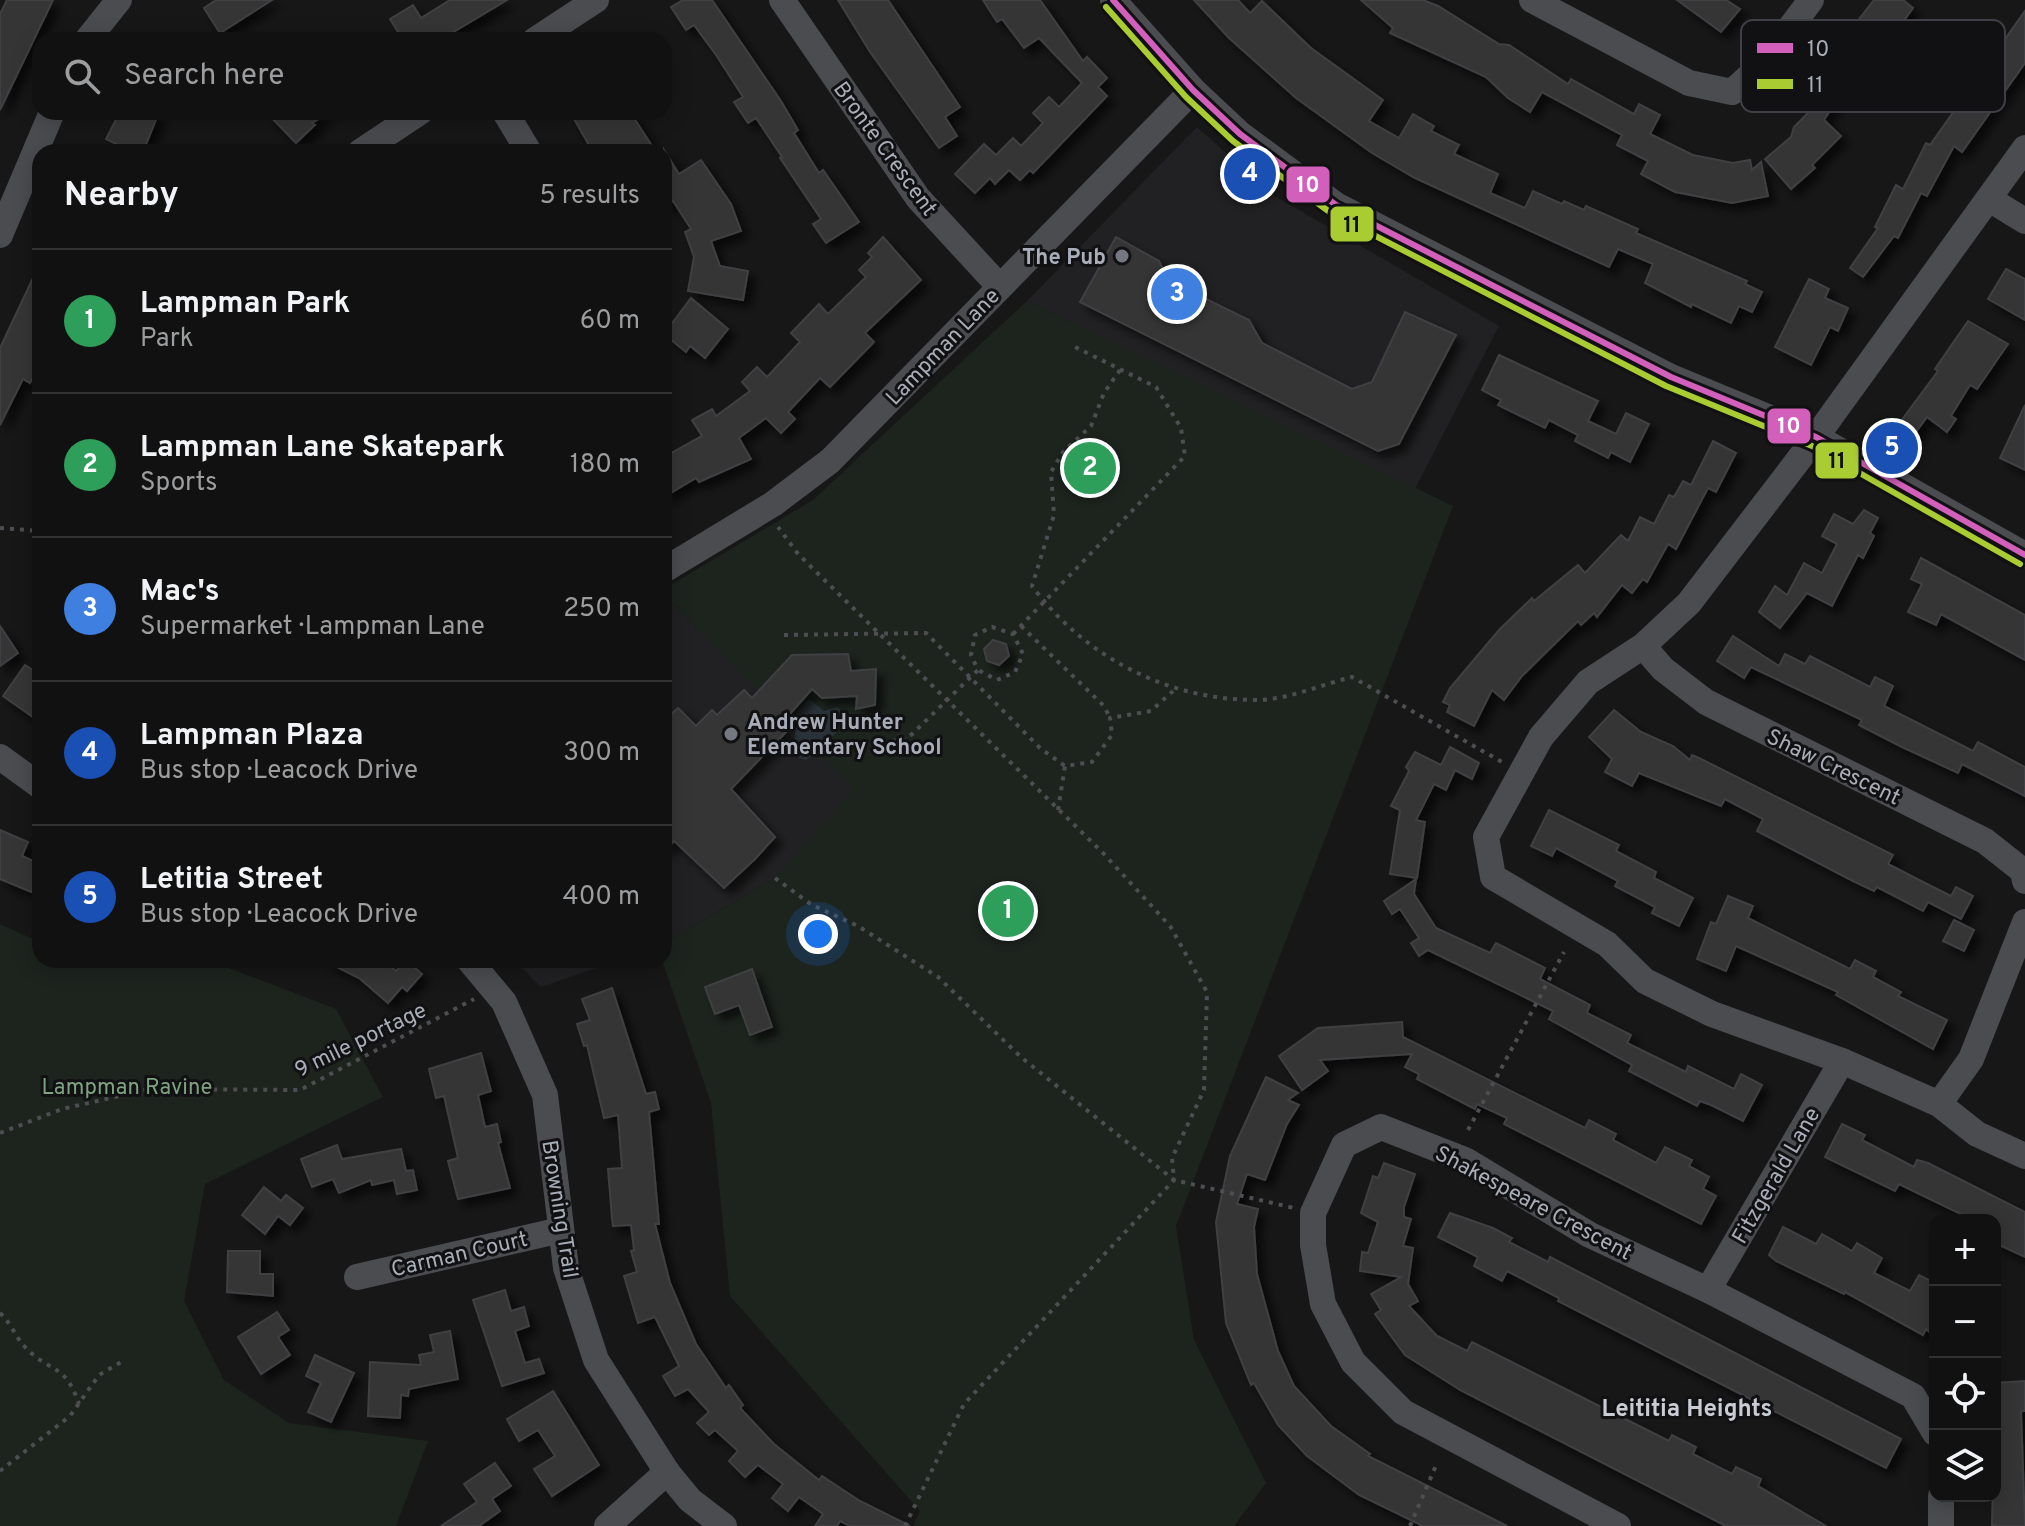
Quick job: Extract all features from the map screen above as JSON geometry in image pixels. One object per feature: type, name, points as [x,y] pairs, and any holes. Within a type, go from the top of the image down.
[{"type":"street","points":[[93,32],[119,0]]},
{"type":"street","points":[[547,32],[596,0]]},
{"type":"street","name":"Bronte Crescent","points":[[782,0],[918,198],[1000,287]]},
{"type":"street","points":[[1113,0],[1193,90],[1240,134],[1336,205],[1671,377],[1816,437],[2025,555]]},
{"type":"street","points":[[1532,0],[1689,83],[1732,92],[1741,84]]},
{"type":"street","points":[[1796,20],[1811,0]]},
{"type":"street","name":"Lampman Lane","points":[[672,565],[765,509],[830,461],[1193,90]]},
{"type":"street","points":[[38,144],[49,120]]},
{"type":"street","points":[[372,144],[408,120]]},
{"type":"street","points":[[510,120],[524,144]]},
{"type":"street","points":[[2025,148],[1816,437],[1689,603],[1643,646],[1588,682],[1541,737],[1486,837],[1493,877],[1607,944],[1645,981],[1712,1014],[1842,1061],[1939,1104],[1977,1134],[2025,1156]]},
{"type":"street","points":[[0,235],[32,159]]},
{"type":"street","points":[[1989,199],[2025,221]]},
{"type":"street","name":"Shaw Crescent","points":[[1643,646],[1663,669],[1706,702],[1985,841],[2023,871],[2025,881]]},
{"type":"street","points":[[0,757],[32,780]]},
{"type":"street","points":[[1939,1104],[1971,1059],[2025,922]]},
{"type":"street","name":"Browning Trail","points":[[476,968],[504,1002],[545,1095],[566,1268],[596,1360],[667,1472],[690,1500],[724,1526]]},
{"type":"street","name":"Fitzgerald Lane","points":[[1708,1290],[1842,1061]]},
{"type":"street","name":"Shakespeare Crescent","points":[[1618,1526],[1403,1412],[1353,1362],[1323,1304],[1313,1245],[1313,1213],[1344,1145],[1381,1127],[1465,1160],[1590,1235],[1708,1290],[1913,1396],[1933,1430]]},
{"type":"street","name":"Carman Court","points":[[357,1277],[561,1230]]},
{"type":"street","points":[[607,1526],[667,1472]]},
{"type":"street","points":[[1941,1502],[1941,1526]]},
{"type":"path","points":[[1013,634],[1185,456],[1181,428],[1156,387],[1075,347]]},
{"type":"path","points":[[1120,370],[1104,393],[1091,426],[1063,452],[1051,472],[1054,515],[1032,586],[1044,602],[1096,652],[1174,690],[1259,700],[1352,677],[1521,773]]},
{"type":"path","points":[[765,509],[798,554],[1058,810],[1170,926],[1207,992],[1204,1090],[1172,1158],[1174,1180],[964,1404],[905,1526]]},
{"type":"path","points":[[0,528],[32,530]]},
{"type":"path","points":[[784,635],[926,633],[1040,748],[1065,766],[1092,762],[1112,735],[1110,718],[1104,706],[1021,626]]},
{"type":"path","points":[[992,627],[1013,634],[1023,654],[1015,672],[997,680],[978,670],[971,655],[975,635],[992,627]]},
{"type":"path","points":[[862,745],[907,739],[978,670]]},
{"type":"path","points":[[1110,718],[1151,711],[1174,690]]},
{"type":"path","points":[[1058,810],[1065,766]]},
{"type":"path","points":[[775,878],[812,905],[858,926],[938,977],[1022,1058],[1174,1180],[1313,1213]]},
{"type":"path","points":[[1468,1130],[1564,952]]},
{"type":"path","name":"9 mile portage","points":[[0,1133],[62,1109],[150,1089],[300,1090],[494,989]]},
{"type":"path","points":[[0,1126],[7,1131]]},
{"type":"path","points":[[0,1313],[13,1325],[26,1349],[71,1380],[79,1404]]},
{"type":"path","points":[[0,1471],[70,1416],[99,1375],[123,1361]]},
{"type":"path","points":[[1410,1526],[1437,1463]]},
{"type":"shaded area","points":[[1197,127],[1273,195],[1499,326],[1415,489],[1027,301]]},
{"type":"shaded area","name":"Andrew Hunter Elementary School","points":[[672,602],[855,789],[775,878],[672,938]]},
{"type":"shaded area","points":[[809,699],[824,711],[838,707],[842,720],[838,730],[817,745],[813,755],[806,760],[799,758],[795,750],[795,715]]},
{"type":"shaded area","points":[[522,968],[596,968],[541,987]]},
{"type":"green space","points":[[1027,301],[1453,506],[1176,1226],[1194,1340],[1266,1483],[1234,1526],[913,1526],[920,1511],[730,1296],[711,1103],[665,968],[672,968],[672,938],[775,878],[854,789],[672,602],[672,584],[813,500]]},
{"type":"green space","name":"Lampman Ravine","points":[[0,924],[32,938],[32,968],[229,968],[336,1009],[383,1097],[205,1184],[184,1301],[224,1380],[289,1423],[428,1441],[396,1526],[0,1526]]},
{"type":"building","points":[[7,0],[53,0],[38,32],[32,32],[32,44],[0,110],[0,14]]},
{"type":"building","points":[[216,0],[272,0],[222,32],[204,8]]},
{"type":"building","points":[[450,0],[507,0],[453,32],[398,32],[390,19],[413,5],[421,18]]},
{"type":"building","points":[[683,0],[712,0],[781,101],[798,130],[794,133],[819,173],[823,170],[859,222],[826,243],[813,224],[821,219],[782,157],[756,118],[748,123],[734,102],[743,97],[716,55],[694,25],[686,30],[671,7]]},
{"type":"building","points":[[838,0],[888,0],[960,107],[945,117],[957,136],[939,148],[870,52]]},
{"type":"building","points":[[983,0],[1040,0],[1083,61],[1087,57],[1107,78],[1098,87],[1107,96],[1033,173],[1030,170],[1020,180],[1009,170],[995,184],[990,178],[975,193],[955,174],[984,144],[996,155],[1013,138],[1021,146],[1043,123],[1033,113],[1049,97],[1059,107],[1082,83],[1039,38],[1024,48],[1002,19],[997,22]]},
{"type":"building","points":[[1194,0],[1238,0],[1250,13],[1262,1],[1311,48],[1383,100],[1369,121],[1399,138],[1413,114],[1434,126],[1431,131],[1459,145],[1454,154],[1498,174],[1490,193],[1525,208],[1533,191],[1562,204],[1564,201],[1584,210],[1586,206],[1638,229],[1636,233],[1747,281],[1745,284],[1762,292],[1752,312],[1739,306],[1731,323],[1645,283],[1653,264],[1618,249],[1609,267],[1415,178],[1372,153],[1296,98],[1229,38]]},
{"type":"building","points":[[1361,0],[1423,0],[1438,6],[1499,44],[1509,45],[1568,84],[1571,79],[1634,114],[1639,104],[1660,115],[1650,134],[1693,155],[1733,163],[1750,160],[1752,170],[1761,162],[1768,196],[1732,203],[1675,192],[1641,174],[1648,161],[1617,145],[1622,135],[1542,92],[1530,112],[1508,98],[1486,77],[1390,33],[1393,28]]},
{"type":"building","points":[[1677,0],[1726,0],[1740,9],[1721,32]]},
{"type":"building","points":[[1874,0],[1903,0],[1913,8],[1904,20],[1858,20]]},
{"type":"building","points":[[2025,11],[2025,63],[2005,91],[2005,39]]},
{"type":"building","points":[[1809,112],[1829,112],[1824,120],[1841,136],[1812,165],[1815,168],[1791,189],[1765,159],[1791,137],[1794,127]]},
{"type":"building","points":[[1953,112],[1990,112],[1962,152],[1954,146],[1927,196],[1921,193],[1898,238],[1894,236],[1863,277],[1850,268],[1878,228],[1875,227],[1896,185],[1903,189],[1926,143],[1930,145]]},
{"type":"building","points":[[116,120],[156,120],[146,144],[116,144],[106,139]]},
{"type":"building","points":[[274,120],[317,120],[296,143]]},
{"type":"building","points":[[575,120],[635,120],[651,144],[588,144]]},
{"type":"building","points":[[701,160],[731,204],[741,231],[711,241],[720,266],[748,271],[743,300],[688,291],[694,257],[685,232],[691,229],[673,201],[672,163],[679,174]]},
{"type":"building","points":[[883,237],[921,280],[865,333],[874,342],[830,387],[820,378],[788,412],[795,419],[781,433],[766,418],[739,438],[751,459],[699,482],[696,478],[672,492],[672,453],[702,436],[692,420],[712,409],[716,416],[750,391],[742,382],[757,367],[767,377],[800,342],[791,333],[819,304],[828,314],[866,277],[859,270],[872,257],[868,253]]},
{"type":"building","points":[[1116,237],[1159,261],[1169,281],[1249,320],[1262,343],[1352,389],[1372,382],[1405,312],[1456,335],[1399,444],[1378,451],[1080,302]]},
{"type":"building","points":[[2006,269],[2025,279],[2025,320],[1988,299]]},
{"type":"building","points":[[1809,279],[1829,289],[1825,298],[1848,308],[1838,331],[1830,327],[1811,365],[1775,347]]},
{"type":"building","points":[[32,280],[32,379],[30,383],[23,379],[0,425],[0,348]]},
{"type":"building","points":[[691,298],[728,329],[705,358],[690,346],[686,352],[672,341],[672,323]]},
{"type":"building","points":[[1968,321],[2008,344],[1977,389],[1970,385],[1951,416],[1956,419],[1947,432],[1927,417],[1913,436],[1898,425],[1938,371],[1935,369]]},
{"type":"building","points":[[1499,355],[1598,401],[1588,421],[1616,434],[1626,413],[1649,424],[1630,462],[1611,452],[1608,458],[1575,441],[1578,435],[1549,420],[1545,428],[1498,405],[1501,400],[1482,390]]},
{"type":"building","points":[[2025,405],[2025,470],[2000,458]]},
{"type":"building","points":[[1713,441],[1736,453],[1716,492],[1708,488],[1676,549],[1668,544],[1647,582],[1643,579],[1632,593],[1622,585],[1597,617],[1594,613],[1581,625],[1578,621],[1522,676],[1504,700],[1492,690],[1474,726],[1447,712],[1450,705],[1443,702],[1450,688],[1499,630],[1532,598],[1534,601],[1578,565],[1585,573],[1621,535],[1628,541],[1640,517],[1654,524],[1669,495],[1674,497],[1683,481],[1691,485]]},
{"type":"building","points":[[1864,510],[1878,518],[1870,533],[1874,536],[1863,558],[1858,555],[1832,606],[1807,593],[1780,628],[1759,612],[1775,586],[1787,595],[1804,563],[1822,573],[1837,544],[1822,536],[1834,514],[1853,524]]},
{"type":"building","points":[[1921,558],[2025,615],[2025,660],[1941,614],[1936,625],[1908,612],[1922,584],[1911,579]]},
{"type":"building","points":[[0,626],[18,653],[0,666]]},
{"type":"building","points":[[1733,636],[1779,666],[1785,654],[1805,664],[1810,656],[1870,687],[1875,677],[1893,686],[1884,706],[1973,751],[1978,742],[2025,767],[2025,796],[1962,764],[1958,773],[1902,747],[1859,725],[1862,720],[1751,667],[1744,678],[1717,661]]},
{"type":"building","points":[[993,640],[1006,644],[1009,656],[999,665],[987,661],[984,649]]},
{"type":"building","points":[[848,654],[851,671],[876,669],[875,705],[856,709],[857,696],[822,698],[812,689],[781,724],[786,732],[731,789],[775,837],[724,888],[674,841],[672,843],[672,714],[678,708],[696,726],[712,710],[717,715],[744,690],[752,698],[792,655]]},
{"type":"building","points":[[25,665],[32,670],[32,716],[3,696]]},
{"type":"building","points":[[1614,710],[1641,732],[1673,746],[1690,760],[1692,755],[1699,758],[1893,855],[1888,864],[1951,896],[1956,887],[1973,896],[1961,919],[1928,902],[1923,911],[1877,887],[1874,891],[1853,881],[1757,831],[1763,819],[1725,799],[1721,806],[1639,773],[1632,786],[1605,772],[1612,759],[1589,737]]},
{"type":"building","points":[[1450,747],[1479,763],[1472,779],[1455,770],[1446,790],[1434,784],[1416,820],[1425,822],[1417,878],[1390,874],[1400,810],[1391,806],[1409,771],[1406,767],[1415,752],[1441,765]]},
{"type":"building","points":[[1549,810],[1619,845],[1616,851],[1656,872],[1654,878],[1693,898],[1679,926],[1652,913],[1655,907],[1615,886],[1618,881],[1556,848],[1552,856],[1531,846]]},
{"type":"building","points":[[0,830],[28,842],[22,856],[32,860],[31,892],[0,879]]},
{"type":"building","points":[[1416,879],[1414,894],[1436,928],[1490,953],[1496,943],[1545,968],[1540,979],[1590,1005],[1587,1013],[1631,1035],[1627,1043],[1686,1072],[1688,1066],[1734,1089],[1741,1074],[1762,1085],[1743,1121],[1700,1101],[1697,1106],[1629,1071],[1632,1065],[1549,1019],[1553,1011],[1428,950],[1419,956],[1411,943],[1419,938],[1400,909],[1392,914],[1384,901]]},
{"type":"building","points":[[1728,896],[1753,906],[1748,918],[1850,969],[1855,960],[1876,971],[1873,977],[1901,992],[1898,996],[1947,1020],[1933,1049],[1836,995],[1838,992],[1736,946],[1726,971],[1697,959],[1711,922],[1716,924]]},
{"type":"building","points":[[1954,920],[1974,930],[1964,951],[1943,941]]},
{"type":"building","points":[[339,968],[392,968],[396,971],[399,968],[415,968],[422,974],[407,991],[402,987],[388,1003],[359,978]]},
{"type":"building","points":[[752,969],[772,1027],[750,1035],[739,1005],[715,1014],[705,987]]},
{"type":"building","points":[[612,988],[646,1094],[655,1092],[659,1109],[649,1112],[659,1224],[655,1224],[670,1283],[696,1344],[726,1388],[729,1385],[743,1405],[740,1408],[774,1444],[819,1480],[822,1476],[860,1501],[910,1526],[850,1526],[840,1521],[837,1526],[815,1526],[823,1514],[799,1497],[788,1511],[772,1498],[783,1484],[758,1465],[745,1477],[729,1461],[738,1451],[715,1430],[709,1435],[697,1423],[709,1412],[688,1389],[675,1396],[663,1376],[679,1366],[655,1317],[638,1323],[624,1276],[637,1272],[631,1251],[634,1250],[631,1225],[613,1226],[608,1169],[622,1168],[618,1115],[604,1118],[587,1045],[584,1046],[577,1024],[590,1020],[582,999]]},
{"type":"building","points":[[1402,1022],[1403,1037],[1585,1128],[1589,1120],[1616,1134],[1613,1140],[1656,1163],[1665,1147],[1692,1160],[1689,1166],[1709,1177],[1703,1189],[1716,1196],[1701,1224],[1504,1124],[1507,1118],[1477,1104],[1475,1109],[1417,1079],[1419,1074],[1405,1067],[1412,1054],[1320,1060],[1328,1071],[1302,1090],[1279,1056],[1318,1028]]},
{"type":"building","points":[[481,1053],[491,1091],[478,1095],[485,1127],[497,1124],[501,1142],[498,1143],[510,1188],[458,1199],[448,1161],[458,1158],[444,1096],[436,1098],[429,1069]]},
{"type":"building","points":[[1266,1077],[1298,1093],[1288,1100],[1299,1105],[1287,1124],[1265,1180],[1247,1174],[1237,1204],[1258,1209],[1254,1227],[1257,1274],[1278,1351],[1294,1386],[1331,1426],[1370,1454],[1368,1456],[1507,1526],[1423,1526],[1359,1495],[1307,1456],[1278,1425],[1254,1383],[1251,1385],[1226,1323],[1216,1222],[1230,1156]]},
{"type":"building","points":[[1842,1124],[1865,1135],[1862,1140],[1914,1167],[1917,1160],[1928,1163],[2025,1212],[2025,1257],[2001,1246],[2001,1214],[1961,1214],[1899,1184],[1895,1191],[1825,1157]]},
{"type":"building","points":[[337,1145],[342,1159],[401,1149],[406,1171],[413,1170],[417,1190],[397,1194],[394,1180],[372,1185],[371,1180],[339,1193],[333,1179],[312,1187],[301,1159]]},
{"type":"building","points":[[1384,1163],[1415,1174],[1404,1207],[1404,1217],[1411,1219],[1403,1246],[1413,1248],[1408,1284],[1418,1301],[1409,1306],[1437,1336],[1467,1351],[1472,1342],[1669,1441],[1672,1435],[1696,1447],[1693,1454],[1732,1474],[1736,1467],[1761,1479],[1758,1486],[1826,1526],[1726,1526],[1460,1390],[1405,1355],[1375,1314],[1381,1310],[1371,1294],[1401,1277],[1360,1271],[1362,1252],[1368,1253],[1378,1222],[1361,1213],[1373,1176],[1378,1178]]},
{"type":"building","points":[[264,1187],[281,1201],[286,1195],[303,1208],[290,1225],[278,1216],[265,1234],[242,1215]]},
{"type":"building","points":[[1450,1213],[1493,1228],[1512,1238],[1509,1242],[1548,1262],[1550,1257],[1901,1439],[1886,1468],[1558,1301],[1559,1298],[1507,1271],[1502,1281],[1474,1266],[1478,1257],[1438,1237]]},
{"type":"building","points":[[1783,1227],[1816,1244],[1822,1234],[1852,1251],[1857,1243],[1882,1258],[1874,1273],[1910,1291],[1919,1275],[1929,1280],[1929,1332],[1926,1329],[1923,1335],[1769,1255]]},
{"type":"building","points":[[228,1251],[260,1251],[260,1274],[273,1274],[273,1296],[227,1292]]},
{"type":"building","points":[[505,1290],[511,1311],[524,1307],[529,1326],[515,1331],[525,1363],[539,1359],[544,1373],[502,1386],[473,1300]]},
{"type":"building","points":[[277,1312],[289,1330],[278,1337],[290,1355],[261,1374],[238,1337]]},
{"type":"building","points":[[450,1331],[458,1379],[409,1389],[408,1396],[401,1395],[400,1418],[368,1416],[370,1362],[421,1365],[419,1355],[434,1352],[430,1335]]},
{"type":"building","points":[[315,1355],[354,1373],[331,1422],[308,1412],[321,1383],[306,1376]]},
{"type":"building","points":[[2025,1381],[2025,1411],[2021,1411],[2025,1526],[1992,1526],[1993,1502],[2001,1502],[2001,1383]]},
{"type":"building","points":[[553,1391],[599,1465],[552,1496],[534,1469],[555,1456],[538,1430],[519,1441],[507,1419]]},
{"type":"building","points":[[495,1463],[511,1486],[492,1499],[500,1511],[479,1526],[441,1526],[477,1502],[464,1484]]},
{"type":"transit line","name":"10","points":[[1113,0],[1193,90],[1240,134],[1336,205],[1671,377],[1816,437],[2025,555]]},
{"type":"transit line","name":"11","points":[[1106,7],[1186,97],[1233,141],[1331,213],[1666,386],[1812,446],[2020,564]]},
{"type":"place","name":"Lampman Plaza","points":[[1250,174]]},
{"type":"place","name":"The Pub","points":[[1122,256]]},
{"type":"place","name":"Mac's","points":[[1177,294]]},
{"type":"place","name":"Letitia Street","points":[[1892,448]]},
{"type":"place","name":"Lampman Lane Skatepark","points":[[1090,468]]},
{"type":"place","name":"Andrew Hunter Elementary School","points":[[731,734]]},
{"type":"place","name":"Lampman Park","points":[[1008,911]]},
{"type":"district","name":"Leititia Heights","points":[[1687,1408]]}]
